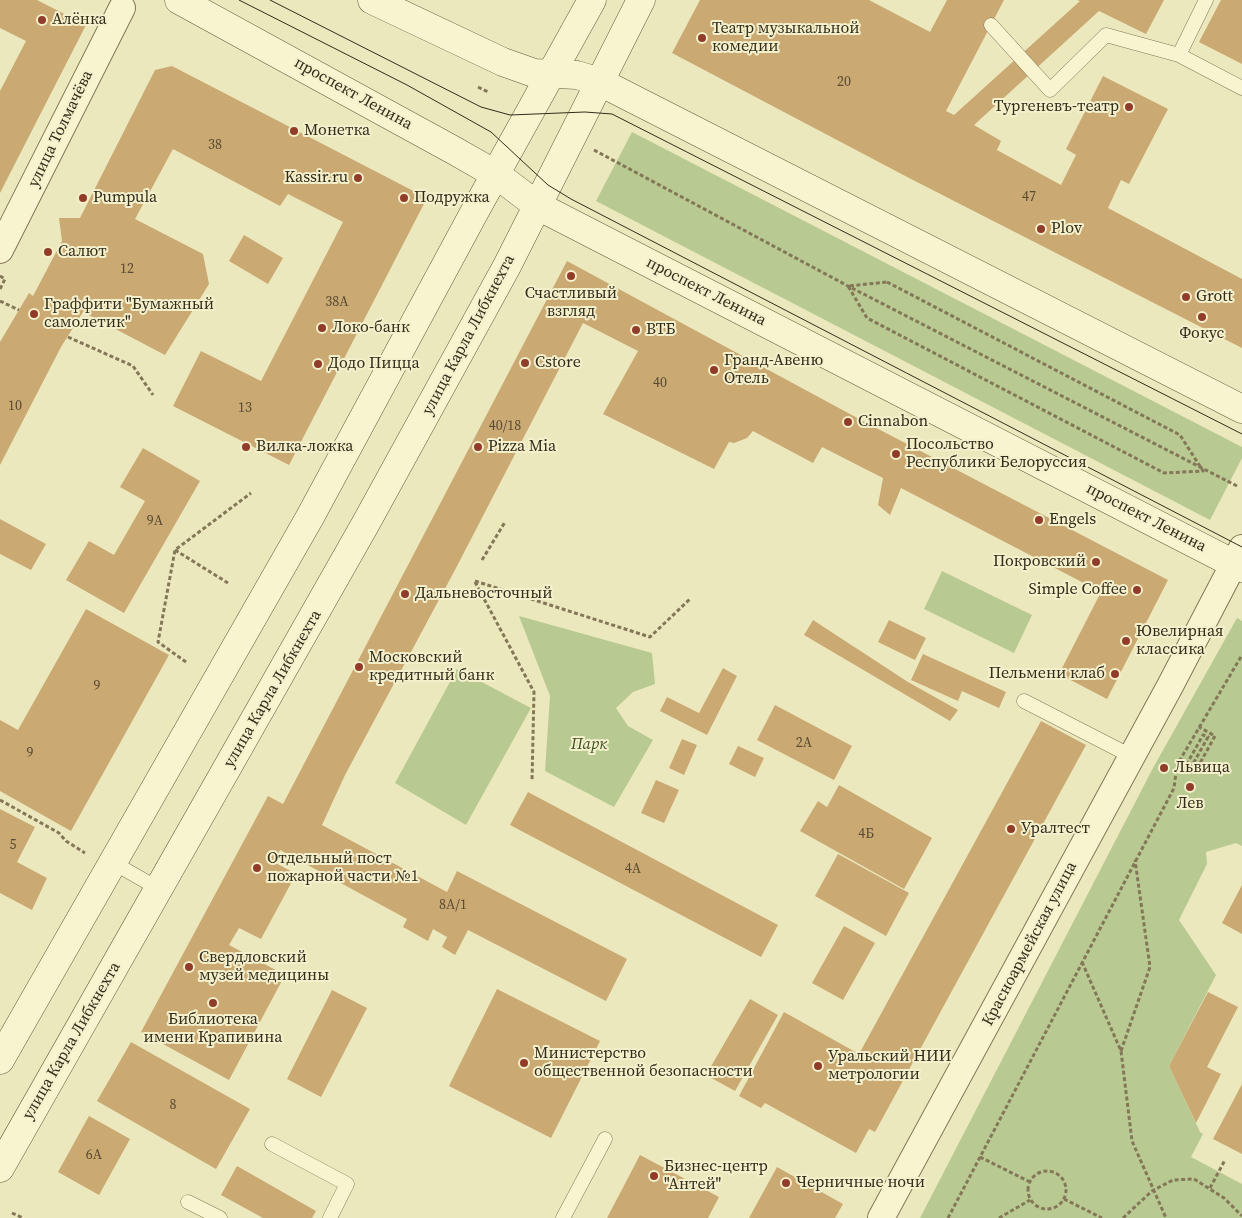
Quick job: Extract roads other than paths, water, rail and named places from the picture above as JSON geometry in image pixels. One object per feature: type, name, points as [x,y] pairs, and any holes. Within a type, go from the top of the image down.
[{"type":"main road","name":"проспект Ленина","points":[[178,0],[497,175],[538,206],[1239,560]]},
{"type":"main road","points":[[372,0],[503,62],[534,73],[577,75],[600,82],[1242,409]]},
{"type":"main road","points":[[0,1060],[310,517],[475,210],[497,175],[592,0]]},
{"type":"main road","points":[[600,82],[641,0]]},
{"type":"main road","name":"улица Карла Либкнехта","points":[[0,1168],[366,523],[507,266],[600,82]]},
{"type":"street","name":"улица Толмачёва","points":[[0,250],[122,8]]},
{"type":"street","name":"Красноармейская улица","points":[[882,1218],[1239,560]]},
{"type":"lane","points":[[1179,55],[1206,0]]},
{"type":"lane","points":[[991,25],[1050,90],[1106,35],[1179,55],[1242,88]]},
{"type":"lane","points":[[1024,701],[1131,756]]},
{"type":"lane","points":[[112,862],[159,889]]},
{"type":"lane","points":[[563,1218],[605,1139]]},
{"type":"lane","points":[[272,1144],[347,1184],[330,1218]]},
{"type":"lane","points":[[188,1202],[220,1218]]},
{"type":"tram line","points":[[239,0],[407,85],[491,132],[548,185],[571,199],[1242,547]]},
{"type":"tram line","points":[[270,0],[481,107],[510,115],[585,112],[612,114],[1242,434]]},
{"type":"place","name":"Алёнка","points":[[42,20]]},
{"type":"place","name":"Театр музыкальной комедии","points":[[702,38]]},
{"type":"place","name":"Тургеневъ-театр","points":[[1129,107]]},
{"type":"place","name":"Монетка","points":[[294,131]]},
{"type":"place","name":"Kassir.ru","points":[[358,178]]},
{"type":"place","name":"Pumpula","points":[[83,198]]},
{"type":"place","name":"Подружка","points":[[404,198]]},
{"type":"place","name":"Plov","points":[[1041,229]]},
{"type":"place","name":"Салют","points":[[48,252]]},
{"type":"place","name":"Счастливый взгляд","points":[[571,276]]},
{"type":"place","name":"Grott","points":[[1186,297]]},
{"type":"place","name":"Граффити \"Бумажный самолетик\"","points":[[34,314]]},
{"type":"place","name":"Фокус","points":[[1202,317]]},
{"type":"place","name":"Локо-банк","points":[[322,328]]},
{"type":"place","name":"ВТБ","points":[[636,330]]},
{"type":"place","name":"Cstore","points":[[525,363]]},
{"type":"place","name":"Додо Пицца","points":[[318,364]]},
{"type":"place","name":"Гранд-Авеню Отель","points":[[714,370]]},
{"type":"place","name":"Cinnabon","points":[[848,422]]},
{"type":"place","name":"Вилка-ложка","points":[[246,447]]},
{"type":"place","name":"Pizza Mia","points":[[478,447]]},
{"type":"place","name":"Посольство Республики Белоруссия","points":[[896,454]]},
{"type":"place","name":"Engels","points":[[1039,520]]},
{"type":"place","name":"Покровский","points":[[1096,562]]},
{"type":"place","name":"Simple Coffee","points":[[1137,590]]},
{"type":"place","name":"Дальневосточный","points":[[405,594]]},
{"type":"place","name":"Ювелирная классика","points":[[1126,641]]},
{"type":"place","name":"Московский кредитный банк","points":[[359,667]]},
{"type":"place","name":"Пельмени клаб","points":[[1115,674]]},
{"type":"place","name":"Львица","points":[[1164,768]]},
{"type":"place","name":"Лев","points":[[1190,787]]},
{"type":"place","name":"Уралтест","points":[[1011,829]]},
{"type":"place","name":"Отдельный пост пожарной части №1","points":[[257,868]]},
{"type":"place","name":"Свердловский музей медицины","points":[[189,967]]},
{"type":"place","name":"Библиотека имени Крапивина","points":[[213,1003]]},
{"type":"place","name":"Министерство общественной безопасности","points":[[524,1063]]},
{"type":"place","name":"Уральский НИИ метрологии","points":[[818,1066]]},
{"type":"place","name":"Бизнес-центр \"Антей\"","points":[[654,1176]]},
{"type":"place","name":"Черничные ночи","points":[[786,1183]]},
{"type":"park label","name":"Парк","points":[[589,745]]}]
